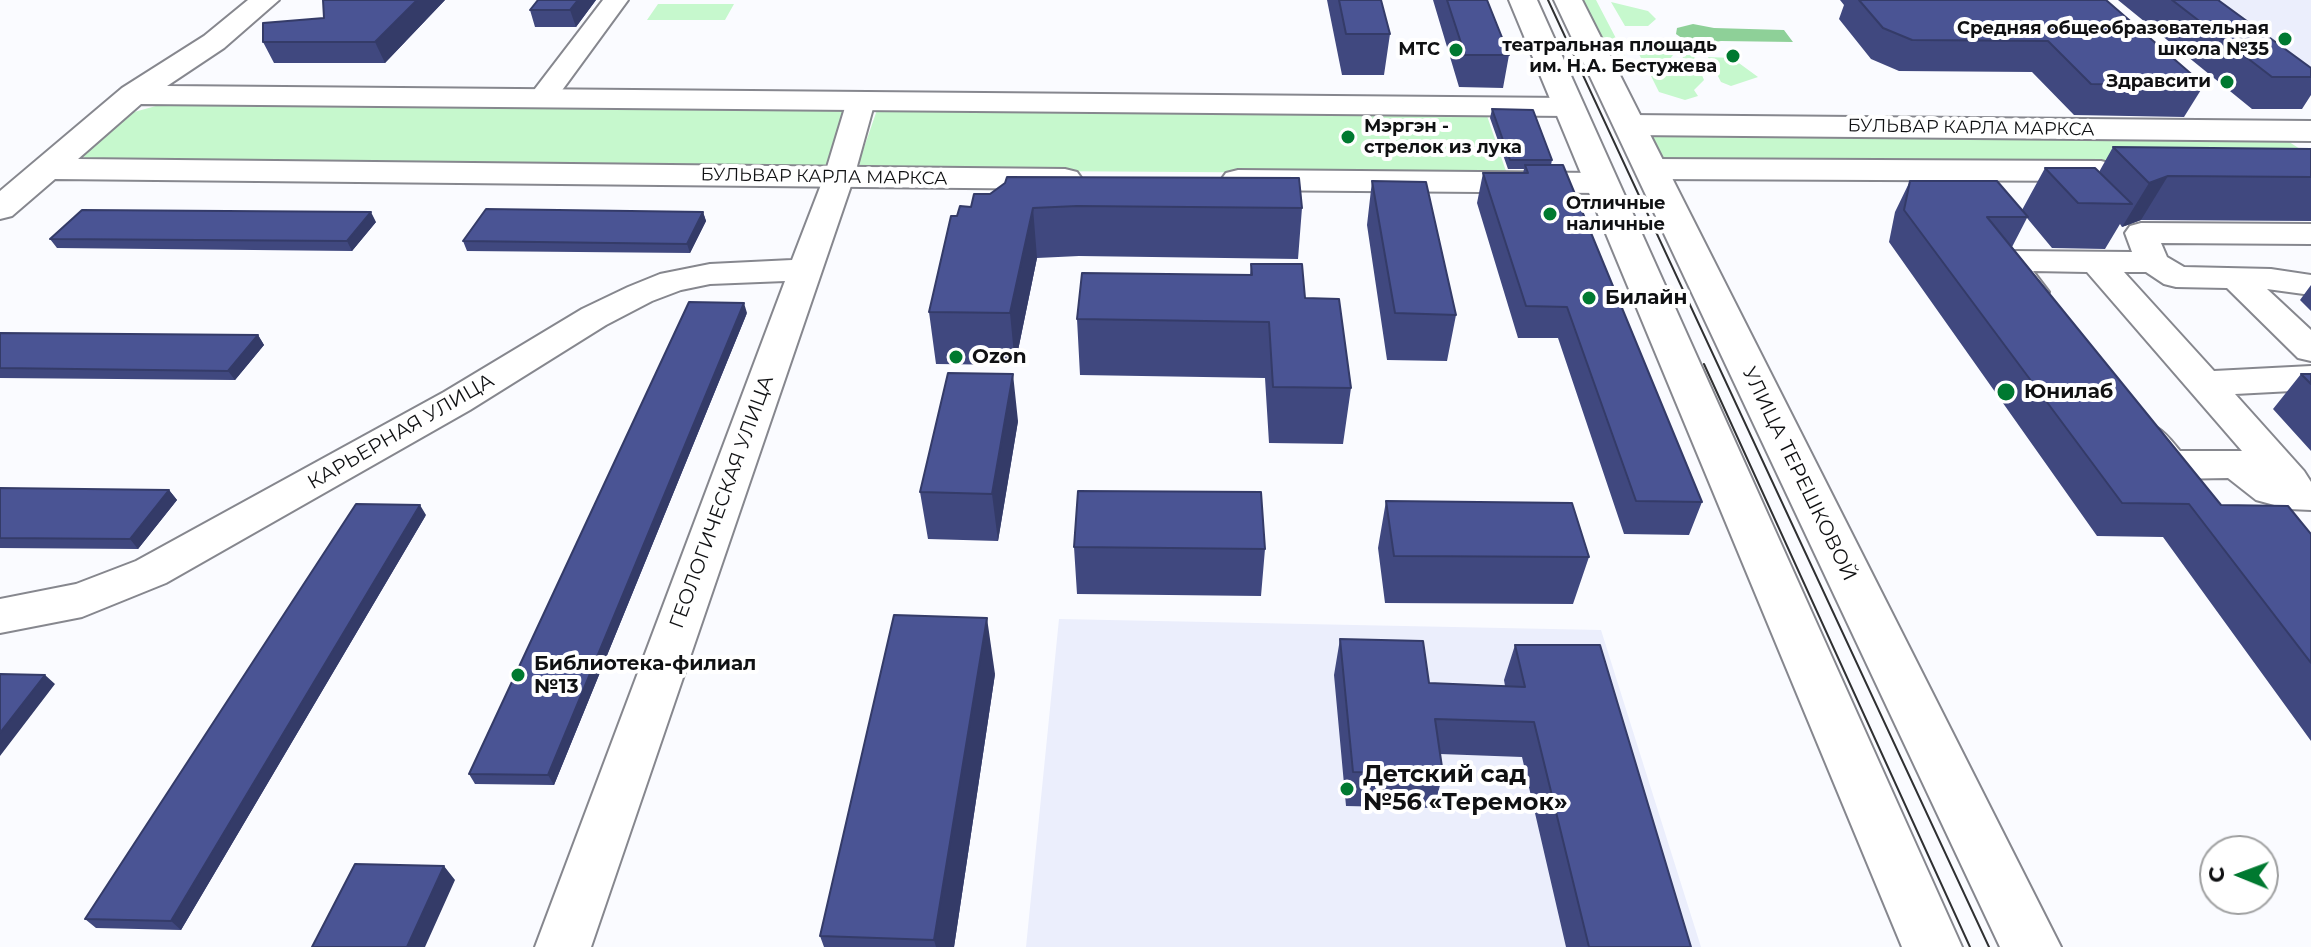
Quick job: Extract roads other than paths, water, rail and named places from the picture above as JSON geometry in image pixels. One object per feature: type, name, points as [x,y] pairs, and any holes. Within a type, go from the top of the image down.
[{"type":"street","points":[[0,209],[133,95],[214,42],[265,0]]},
{"type":"street","points":[[542,98],[616,0]]},
{"type":"street","points":[[1523,0],[1932,947]]},
{"type":"street","name":"УЛИЦА ТЕРЕШКОВОЙ","points":[[1568,0],[2031,947]]},
{"type":"street","points":[[133,95],[1568,107]]},
{"type":"street","name":"ГЕОЛОГИЧЕСКАЯ УЛИЦА","points":[[563,947],[839,177],[861,101]]},
{"type":"street","name":"БУЛЬВАР КАРЛА МАРКСА","points":[[1630,125],[2305,136]]},
{"type":"street","name":"БУЛЬВАР КАРЛА МАРКСА","points":[[47,169],[1093,179]]},
{"type":"street","points":[[1652,169],[2136,172]]},
{"type":"street","points":[[1966,171],[2042,262]]},
{"type":"street","points":[[1204,180],[1601,183]]},
{"type":"street","points":[[2153,262],[2141,233],[2311,234]]},
{"type":"street","points":[[2055,321],[2008,261],[2153,262],[2176,277],[2271,279],[2311,285]]},
{"type":"street","points":[[2097,262],[2204,384],[2256,464],[2307,496]]},
{"type":"street","name":"КАРЬЕРНАЯ УЛИЦА","points":[[0,616],[82,600],[151,572],[457,401],[594,317],[640,294],[672,281],[710,274],[805,270]]},
{"type":"street","points":[[2236,278],[2311,350]]},
{"type":"street","points":[[2204,384],[2311,378]]},
{"type":"street","points":[[2121,405],[2169,465],[2256,464]]},
{"type":"tram line","points":[[1548,0],[1989,947]]},
{"type":"tram line","points":[[1704,364],[1970,947]]},
{"type":"place","name":"Средняя общеобразовательная школа №35","points":[[2285,39]]},
{"type":"place","name":"МТС","points":[[1456,50]]},
{"type":"place","name":"театральная площадь им. Н.А. Бестужева","points":[[1733,56]]},
{"type":"place","name":"Здравсити","points":[[2227,82]]},
{"type":"place","name":"Мэргэн - стрелок из лука","points":[[1348,137]]},
{"type":"place","name":"Отличные наличные","points":[[1550,214]]},
{"type":"place","name":"Билайн","points":[[1589,298]]},
{"type":"place","name":"Ozon","points":[[956,357]]},
{"type":"place","name":"Юнилаб","points":[[2006,392]]},
{"type":"place","name":"Библиотека-филиал №13","points":[[518,675]]},
{"type":"place","name":"Детский сад №56 «Теремок»","points":[[1347,789]]}]
